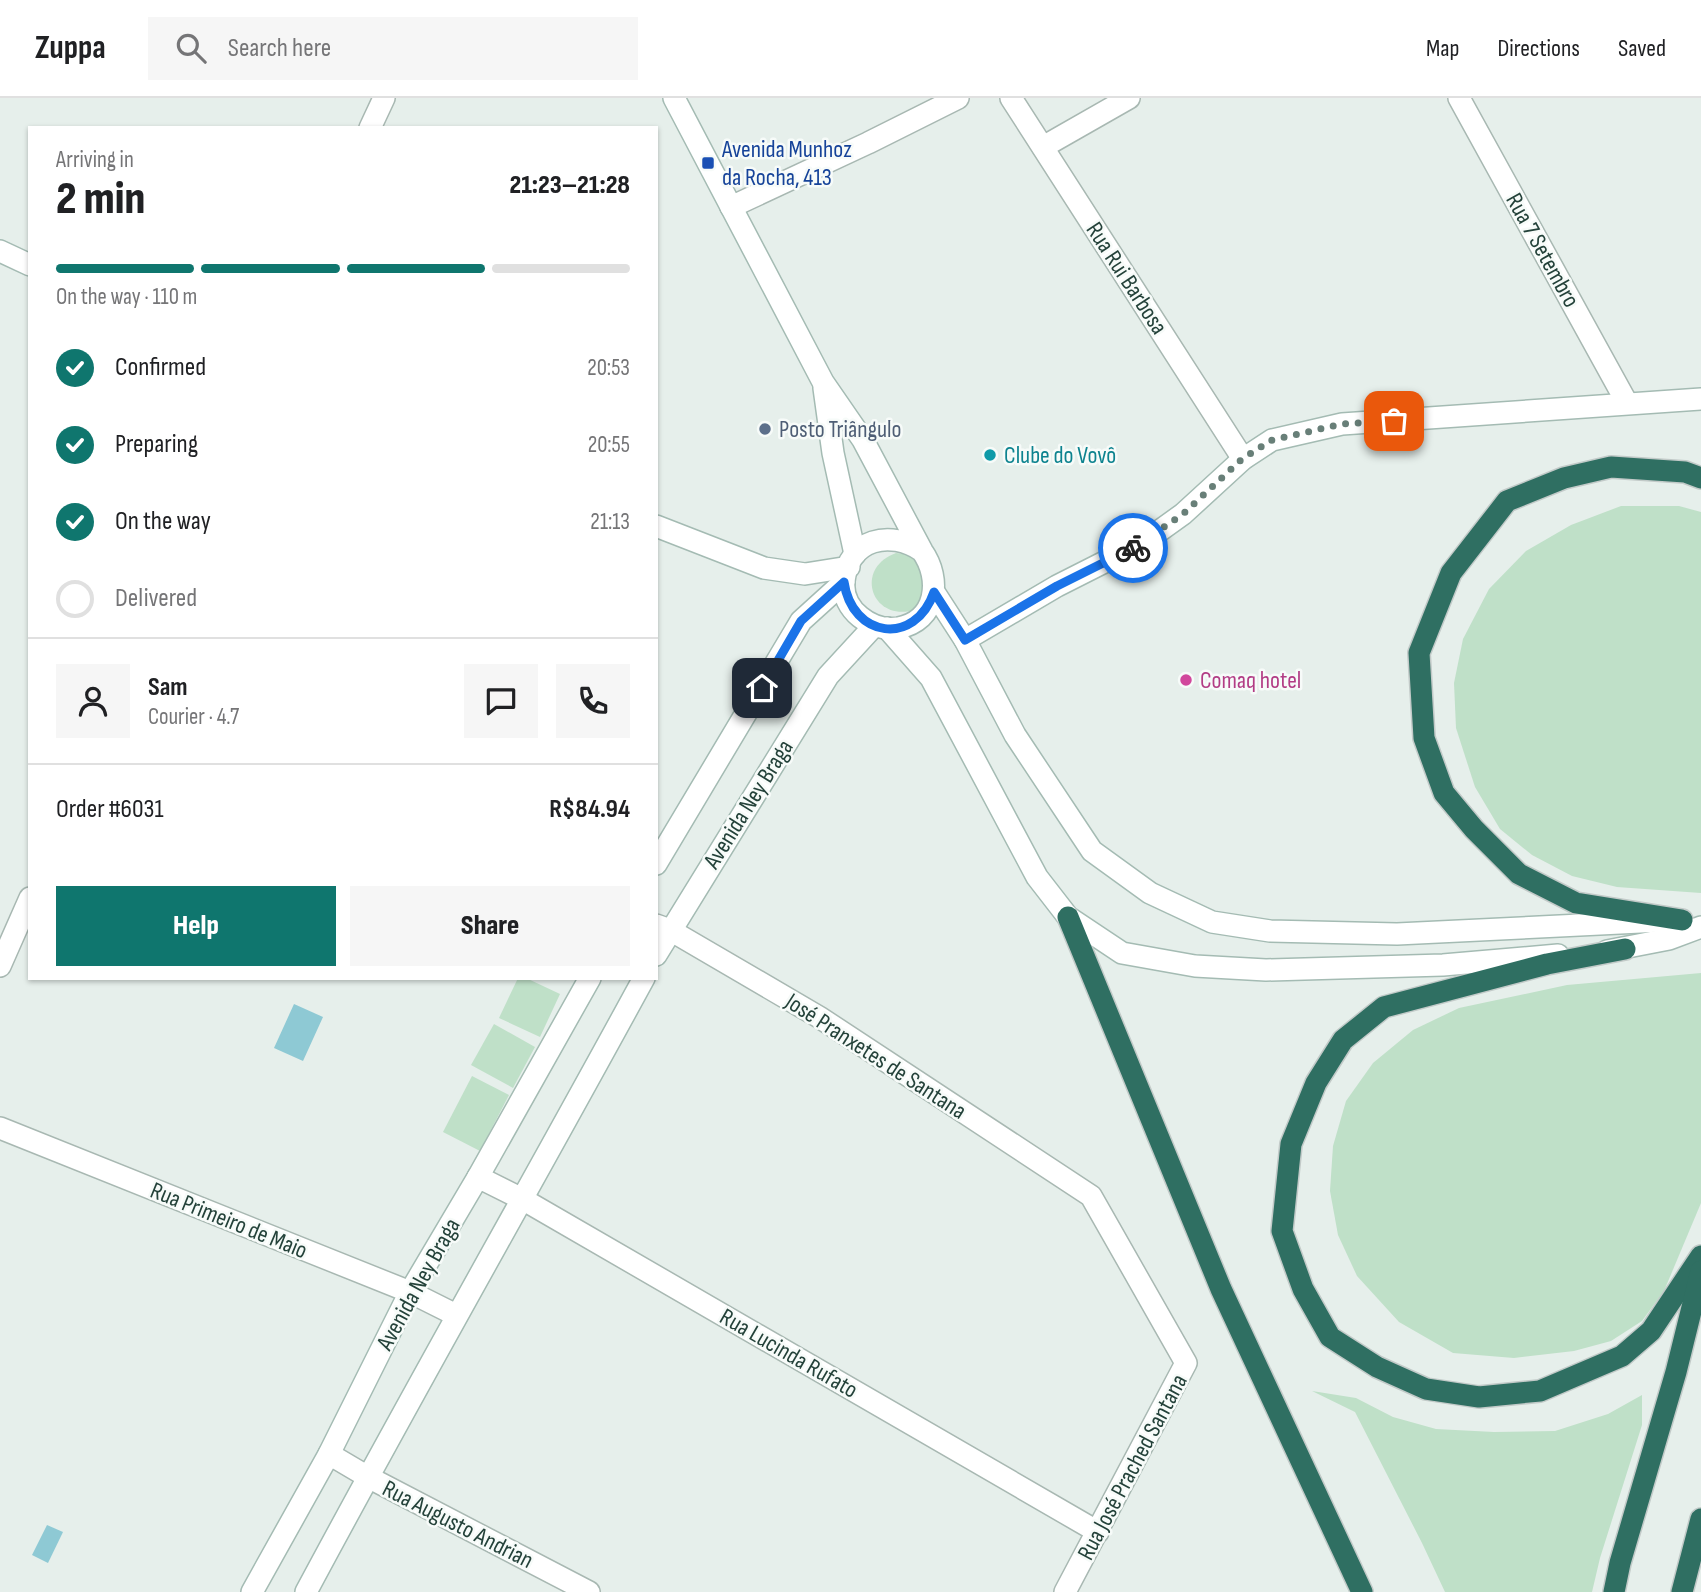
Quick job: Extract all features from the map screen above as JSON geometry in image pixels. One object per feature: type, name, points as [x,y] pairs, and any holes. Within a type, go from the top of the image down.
[{"type":"highway","points":[[1695,921],[1576,903],[1519,874],[1474,829],[1444,793],[1424,738],[1419,653],[1451,573],[1507,501],[1564,478],[1611,467],[1685,472],[1701,478]]},
{"type":"highway","points":[[1068,917],[1221,1289],[1362,1592]]},
{"type":"highway","points":[[1625,949],[1547,964],[1384,1007],[1343,1040],[1316,1083],[1291,1144],[1282,1231],[1303,1289],[1330,1337],[1377,1367],[1426,1389],[1479,1397],[1540,1391],[1622,1356],[1651,1331],[1701,1256]]},
{"type":"highway","points":[[1614,1592],[1676,1372],[1701,1271]]},
{"type":"highway","points":[[1682,1592],[1701,1519]]},
{"type":"street","points":[[371,126],[384,98]]},
{"type":"street","points":[[674,98],[823,383],[863,440],[930,563],[934,577],[934,592],[930,604],[913,622],[900,627],[881,627],[863,620],[852,610],[846,596],[849,567],[823,383]]},
{"type":"street","points":[[731,207],[958,98]]},
{"type":"street","name":"Rua Rui Barbosa","points":[[1011,98],[1242,459]]},
{"type":"street","points":[[1043,147],[1129,98]]},
{"type":"street","name":"Rua 7 Setembro","points":[[1459,98],[1627,403]]},
{"type":"street","points":[[0,251],[28,264]]},
{"type":"street","points":[[965,640],[1057,586],[1144,542],[1183,514],[1242,459],[1272,440],[1342,424],[1701,400]]},
{"type":"street","points":[[658,528],[764,568],[805,574],[849,567],[867,544],[882,539],[897,539],[922,551]]},
{"type":"street","name":"Avenida Ney Braga","points":[[658,861],[801,621],[849,567]]},
{"type":"street","points":[[934,592],[965,640],[1015,735],[1092,851],[1150,893],[1212,922],[1270,931],[1397,934],[1695,921]]},
{"type":"street","points":[[881,627],[932,678],[1037,877],[1068,917],[1122,953],[1195,966],[1266,970],[1443,965],[1625,949],[1669,939],[1695,921]]},
{"type":"street","name":"Avenida Ney Braga","points":[[658,947],[663,928],[828,676],[881,627]]},
{"type":"street","points":[[0,966],[28,903]]},
{"type":"street","name":"José Pranxetes de Santana","points":[[663,928],[819,1017],[1091,1196]]},
{"type":"street","name":"Avenida Ney Braga","points":[[252,1592],[329,1454],[410,1292],[589,980]]},
{"type":"street","name":"Avenida Ney Braga","points":[[306,1592],[456,1315],[524,1200],[643,980]]},
{"type":"street","name":"Rua Primeiro de Maio","points":[[0,1128],[410,1292],[456,1315]]},
{"type":"street","name":"Rua Lucinda Rufato","points":[[478,1177],[524,1200],[1098,1532]]},
{"type":"street","name":"Rua José Prached Santana","points":[[1065,1592],[1186,1363],[1091,1196]]},
{"type":"street","name":"Rua Augusto Andrian","points":[[329,1454],[589,1592]]},
{"type":"green space","points":[[1621,506],[1679,506],[1701,512],[1701,893],[1617,887],[1572,876],[1532,855],[1500,829],[1475,787],[1456,728],[1454,683],[1463,639],[1489,589],[1526,551],[1571,525]]},
{"type":"green space","points":[[896,553],[914,555],[931,577],[917,609],[902,612],[889,609],[879,603],[874,593],[872,582],[875,571],[882,561]]},
{"type":"green space","points":[[1701,973],[1701,1203],[1664,1291],[1642,1321],[1611,1341],[1574,1351],[1514,1358],[1453,1353],[1399,1322],[1357,1276],[1338,1235],[1330,1191],[1333,1146],[1346,1101],[1373,1063],[1413,1030],[1459,1008],[1567,985]]},
{"type":"green space","points":[[517,980],[530,980],[560,994],[540,1037],[499,1018]]},
{"type":"green space","points":[[494,1024],[535,1047],[513,1088],[471,1065]]},
{"type":"green space","points":[[472,1076],[509,1095],[480,1151],[443,1132]]},
{"type":"green space","points":[[1312,1391],[1356,1398],[1393,1417],[1436,1429],[1494,1432],[1555,1431],[1608,1414],[1642,1395],[1642,1425],[1592,1592],[1445,1592],[1355,1412]]},
{"type":"water","points":[[294,1004],[323,1017],[303,1061],[274,1048]]},
{"type":"water","points":[[47,1525],[63,1532],[48,1563],[32,1555]]},
{"type":"way so far","points":[[1133,548],[1183,514],[1242,459],[1272,440],[1342,424],[1394,421]]},
{"type":"place","name":"Avenida Munhoz da Rocha, 413","points":[[708,163]]},
{"type":"place","name":"Posto Triângulo","points":[[765,429]]},
{"type":"place","name":"Clube do Vovô","points":[[990,455]]},
{"type":"place","name":"Comaq hotel","points":[[1186,680]]},
{"type":"route","points":[[762,688],[801,621],[844,582],[852,610],[874,626],[887,628],[913,622],[930,604],[934,592],[965,640],[1057,586],[1133,548]]}]
